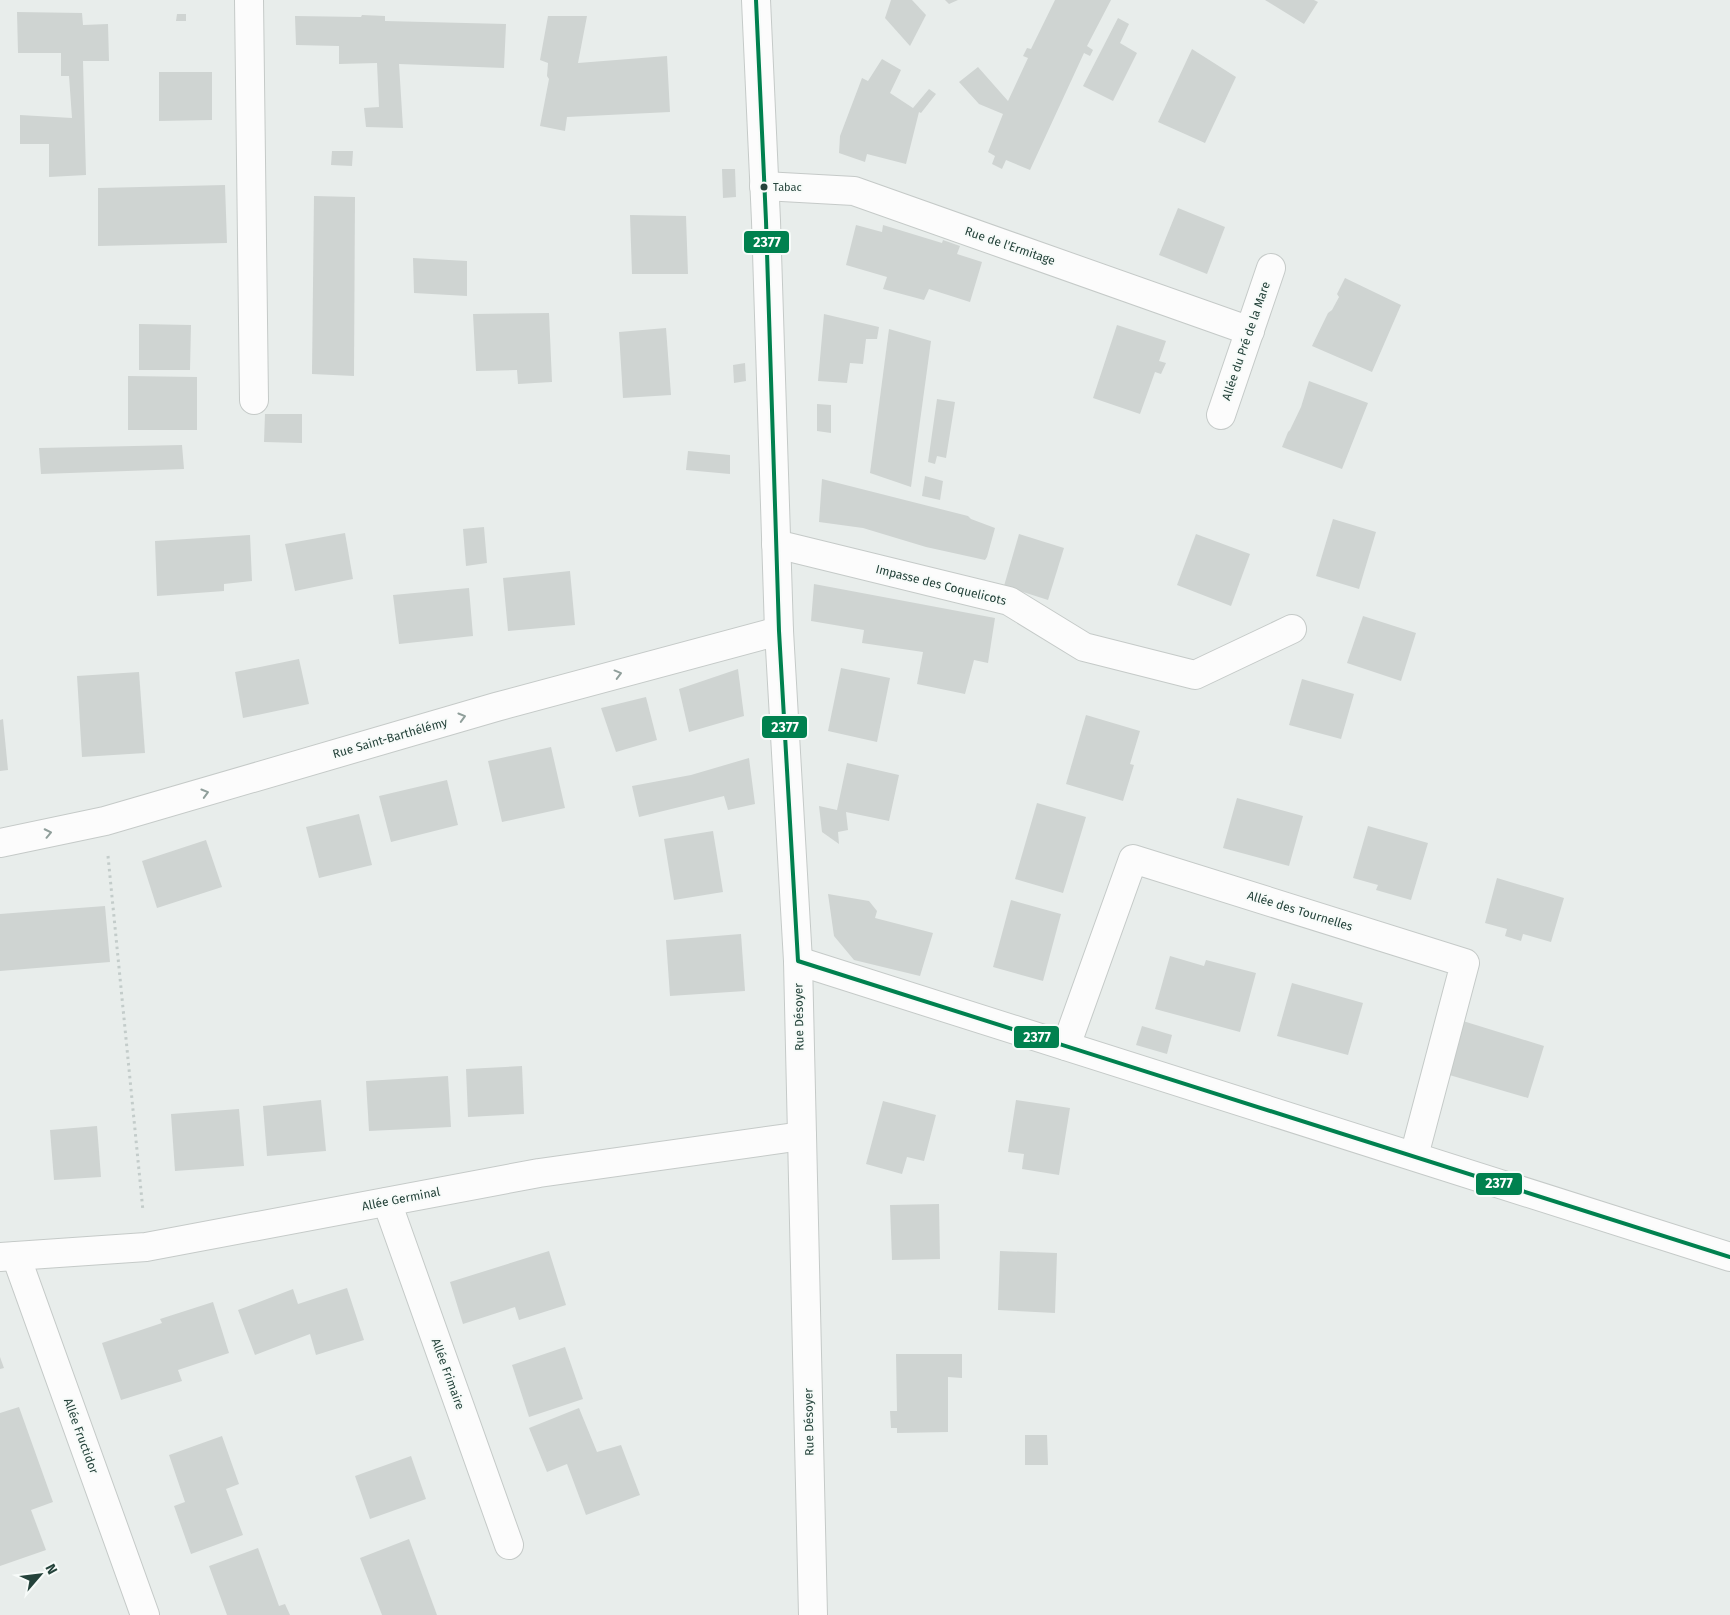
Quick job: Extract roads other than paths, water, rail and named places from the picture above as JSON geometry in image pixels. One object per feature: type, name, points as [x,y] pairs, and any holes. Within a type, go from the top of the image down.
[{"type":"street","points":[[249,0],[254,400]]},
{"type":"street","name":"Rue Désoyer","points":[[756,0],[779,631],[798,961],[813,1615]]},
{"type":"street","name":"Rue de l'Ermitage","points":[[764,186],[854,191],[1250,331]]},
{"type":"street","name":"Allée du Pré de la Mare","points":[[1221,415],[1271,268]]},
{"type":"street","name":"Impasse des Coquelicots","points":[[776,544],[1009,601],[1084,647],[1195,675],[1292,629]]},
{"type":"street","name":"Rue Saint-Barthélémy","points":[[0,843],[105,820],[496,707],[779,631]]},
{"type":"street","name":"Allée des Tournelles","points":[[1066,1046],[1133,859],[1466,963],[1414,1156]]},
{"type":"street","points":[[798,961],[1730,1257]]},
{"type":"street","name":"Allée Germinal","points":[[8,1257],[146,1247],[539,1173],[802,1136]]},
{"type":"street","name":"Allée Frimaire","points":[[386,1202],[509,1545]]},
{"type":"street","name":"Allée Fructidor","points":[[8,1257],[145,1615]]},
{"type":"place","name":"Tabac","points":[[764,187]]}]
